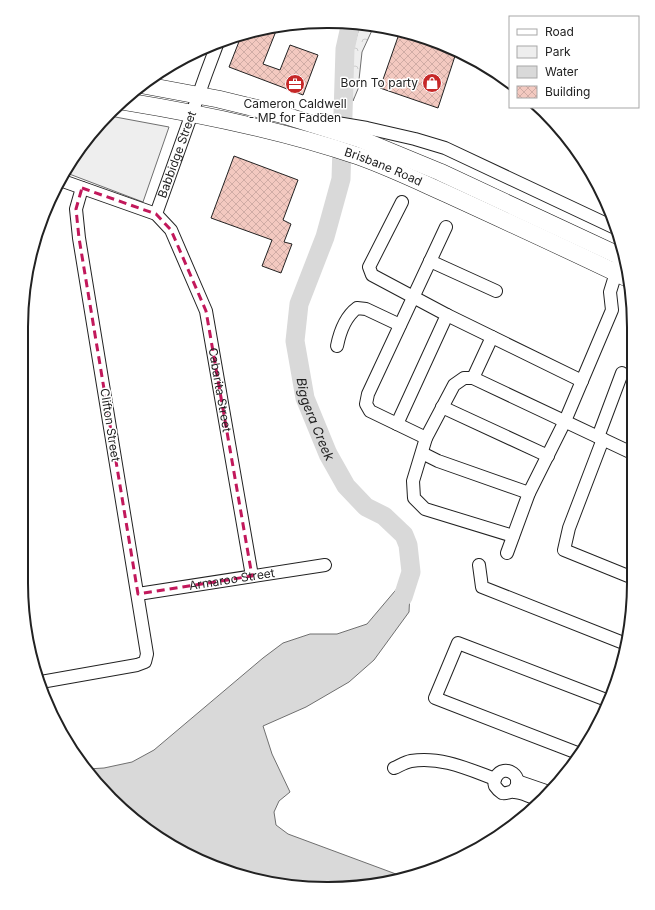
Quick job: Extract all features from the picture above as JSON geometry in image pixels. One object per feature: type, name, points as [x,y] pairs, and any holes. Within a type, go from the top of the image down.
[{"type":"highway","name":"Brisbane Road","points":[[150,86],[198,95],[364,133],[440,172],[618,254]]},
{"type":"highway","name":"Brisbane Road","points":[[130,102],[273,131],[360,156],[622,276]]},
{"type":"street","name":"Babbidge Street","points":[[156,214],[215,50]]},
{"type":"street","name":"Brisbane Road","points":[[364,133],[415,139],[445,148],[609,225]]},
{"type":"street","points":[[66,182],[156,214]]},
{"type":"street","name":"Clifton Street","points":[[45,681],[138,665],[144,662],[147,654],[79,238],[76,209],[82,188]]},
{"type":"street","points":[[402,202],[369,267],[372,275],[447,315],[582,381]]},
{"type":"street","name":"Cabarita Street","points":[[156,214],[170,230],[206,311],[252,576]]},
{"type":"street","points":[[426,438],[370,411],[366,404],[368,394],[446,227]]},
{"type":"street","points":[[430,261],[496,291]]},
{"type":"street","points":[[507,553],[529,493],[565,422],[612,310],[610,292],[622,276]]},
{"type":"street","points":[[337,346],[340,333],[350,313],[357,308],[366,309],[400,325]]},
{"type":"street","points":[[397,424],[447,315]]},
{"type":"street","points":[[473,378],[492,337]]},
{"type":"street","points":[[622,373],[569,528],[564,550],[627,576]]},
{"type":"street","points":[[513,536],[425,509],[414,498],[413,481],[426,438],[454,385],[464,378],[473,378],[627,450]]},
{"type":"street","points":[[442,407],[548,456]]},
{"type":"street","points":[[422,453],[438,461],[529,493]]},
{"type":"street","name":"Armaroo Street","points":[[138,594],[325,565]]},
{"type":"street","points":[[479,565],[482,586],[621,642]]},
{"type":"street","points":[[575,752],[435,698],[458,643],[603,699]]},
{"type":"street","points":[[394,768],[409,761],[427,760],[461,766],[495,779]]},
{"type":"street","points":[[515,786],[514,774],[507,770],[499,773],[494,783],[498,790],[505,793],[515,786],[542,791]]},
{"type":"street","points":[[515,786],[535,798]]},
{"type":"highlighted area","points":[[82,188],[156,214],[171,230],[206,311],[252,576],[138,594],[79,238],[76,209]]},
{"type":"green space","points":[[358,30],[371,32],[362,52],[358,89],[353,101],[349,64]]},
{"type":"green space","points":[[115,117],[169,127],[143,202],[70,174],[90,145]]},
{"type":"water","points":[[411,572],[409,612],[374,660],[349,682],[306,707],[263,726],[272,754],[290,792],[279,801],[274,812],[276,825],[288,834],[396,874],[367,879],[328,882],[269,876],[231,866],[195,851],[161,832],[130,808],[93,769],[104,768],[132,762],[154,750],[263,658],[283,643],[310,634],[337,634],[367,624]]},
{"type":"building","points":[[275,33],[263,64],[280,70],[290,45],[318,55],[303,95],[229,67],[239,41]]},
{"type":"building","points":[[398,37],[424,44],[455,57],[438,108],[380,88]]},
{"type":"building","points":[[234,156],[298,180],[283,220],[291,224],[284,242],[292,244],[281,273],[262,266],[272,240],[211,218]]},
{"type":"waterway","name":"Biggera Creek","points":[[349,29],[345,49],[341,179],[325,237],[299,304],[295,341],[305,398],[328,454],[346,486],[366,507],[384,516],[404,535],[408,545],[411,572],[403,597]]},
{"type":"place","name":"Born To party","points":[[432,83]]},
{"type":"place","name":"Cameron Caldwell - MP for Fadden","points":[[295,84]]}]
